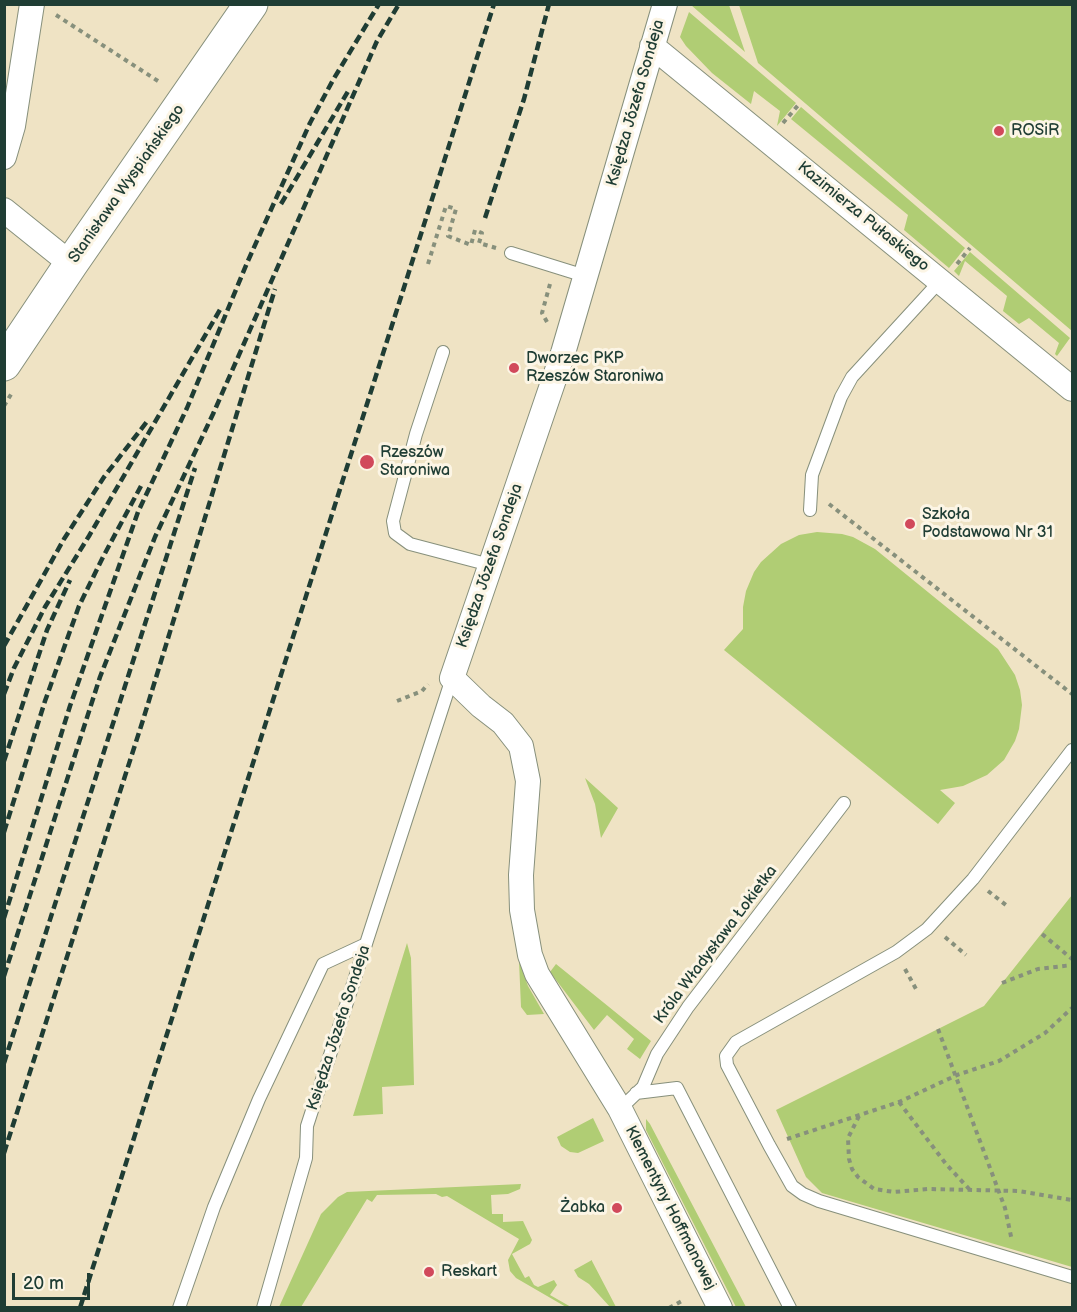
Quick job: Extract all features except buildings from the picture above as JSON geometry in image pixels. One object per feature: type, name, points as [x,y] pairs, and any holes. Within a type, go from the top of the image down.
[{"type":"street","name":"Stanisława Wyspiańskiego","points":[[4,364],[251,4]]},
{"type":"street","name":"Księdza Józefa Sondeja","points":[[452,678],[563,353],[665,4]]},
{"type":"street","points":[[4,157],[41,8]]},
{"type":"street","name":"Kazimierza Pułaskiego","points":[[652,46],[946,275],[1072,389]]},
{"type":"street","points":[[4,210],[71,264]]},
{"type":"street","name":"Klementyny Hoffmanowej","points":[[452,678],[481,706],[503,723],[521,746],[528,781],[521,875],[522,910],[530,955],[537,974],[628,1101],[720,1308]]},
{"type":"lane","points":[[511,253],[585,276]]},
{"type":"lane","points":[[810,510],[812,475],[841,397],[852,377],[946,275]]},
{"type":"lane","points":[[443,352],[413,445],[393,521],[395,533],[410,544],[490,565]]},
{"type":"lane","name":"Księdza Józefa Sondeja","points":[[263,1308],[306,1158],[307,1126],[452,678]]},
{"type":"lane","points":[[1072,750],[973,879],[931,925],[896,952],[736,1042],[726,1056],[727,1065],[769,1145],[792,1186],[803,1194],[819,1201],[1072,1277]]},
{"type":"lane","name":"Króla Władysława Łokietka","points":[[628,1101],[643,1087],[657,1054],[687,1007],[844,802]]},
{"type":"lane","points":[[179,1308],[214,1207],[260,1098],[323,964],[366,944]]},
{"type":"lane","points":[[628,1101],[676,1088],[790,1308]]},
{"type":"path","points":[[41,8],[158,81]]},
{"type":"path","points":[[779,128],[800,103]]},
{"type":"path","points":[[428,264],[446,206],[456,209],[448,236],[471,245],[475,230],[482,233],[479,243],[511,253]]},
{"type":"path","points":[[946,275],[969,248]]},
{"type":"path","points":[[811,490],[1072,694]]},
{"type":"path","points":[[931,925],[966,955]]},
{"type":"path","points":[[1042,934],[1072,959]]},
{"type":"path","points":[[1002,983],[1038,969],[1072,965]]},
{"type":"path","points":[[769,1145],[899,1102],[957,1075],[1013,1054],[1044,1033],[1072,1008]]},
{"type":"path","points":[[938,1029],[999,1191],[1010,1226],[1012,1243]]},
{"type":"path","points":[[899,1102],[946,1164],[970,1190]]},
{"type":"path","points":[[859,1116],[848,1138],[847,1149],[852,1169],[866,1184],[883,1192],[928,1189],[1019,1191],[1072,1200]]},
{"type":"path","points":[[669,1308],[682,1301]]},
{"type":"green space","points":[[691,5],[729,5],[745,52]]},
{"type":"green space","name":"ROSiR","points":[[739,5],[1072,5],[1072,331],[758,63]]},
{"type":"green space","points":[[689,12],[796,103],[777,126],[780,111],[754,91],[751,104],[712,73],[686,46],[680,37]]},
{"type":"green space","points":[[801,107],[965,248],[949,268],[904,230],[908,215],[791,119]]},
{"type":"green space","points":[[970,252],[1070,338],[1057,356],[1055,354],[1059,343],[1029,318],[1019,324],[1003,311],[1007,296],[965,261],[959,276],[954,271]]},
{"type":"green space","points":[[817,532],[853,537],[875,549],[998,649],[1015,675],[1022,705],[1015,741],[1004,760],[987,775],[963,786],[940,790],[955,803],[938,824],[724,650],[743,629],[746,591],[761,562],[781,544],[799,535]]},
{"type":"green space","points":[[585,778],[618,808],[601,838],[595,804]]},
{"type":"green space","points":[[1072,895],[1072,1267],[822,1193],[806,1177],[776,1110],[984,1006]]},
{"type":"green space","points":[[407,943],[411,958],[414,1085],[382,1087],[383,1114],[353,1116]]},
{"type":"green space","points":[[519,961],[528,986],[544,1014],[527,1015],[521,1007]]},
{"type":"green space","points":[[556,964],[651,1041],[640,1059],[627,1049],[634,1039],[607,1015],[594,1030],[550,972]]},
{"type":"green space","points":[[593,1118],[604,1141],[578,1153],[570,1152],[561,1146],[557,1137]]},
{"type":"green space","points":[[646,1119],[746,1307],[736,1307],[646,1130]]},
{"type":"green space","points":[[521,1184],[520,1189],[508,1194],[491,1195],[492,1214],[503,1214],[503,1222],[523,1221],[532,1240],[530,1244],[512,1254],[525,1278],[529,1276],[534,1285],[538,1287],[554,1280],[557,1285],[550,1295],[571,1307],[566,1307],[516,1278],[510,1271],[508,1260],[519,1239],[447,1196],[442,1197],[436,1194],[377,1195],[372,1202],[367,1199],[301,1307],[279,1307],[321,1214],[338,1197],[347,1192]]},
{"type":"green space","points":[[592,1260],[616,1307],[610,1307],[589,1284],[578,1277],[574,1270]]},
{"type":"railway","points":[[4,918],[70,706],[138,512],[187,408],[247,263],[310,123],[379,4]]},
{"type":"railway","points":[[4,976],[100,677],[155,537],[213,414],[377,41],[399,4]]},
{"type":"railway","points":[[80,1308],[494,4]]},
{"type":"railway","points":[[485,218],[524,99],[549,4]]},
{"type":"railway","points":[[281,204],[350,88]]},
{"type":"railway","points":[[4,1153],[143,720],[275,289]]},
{"type":"railway","points":[[4,694],[14,668],[45,607],[89,536],[221,308]]},
{"type":"railway","points":[[4,646],[64,539],[104,477],[149,419]]},
{"type":"railway","points":[[4,1063],[195,468]]},
{"type":"railway","points":[[4,832],[45,701],[79,606],[141,486]]},
{"type":"railway","points":[[4,761],[47,630],[70,580]]},
{"type":"place","name":"ROSiR","points":[[999,131]]},
{"type":"place","name":"Dworzec PKP Rzeszów Staroniwa","points":[[514,368]]},
{"type":"place","name":"Rzeszów Staroniwa","points":[[367,462]]},
{"type":"place","name":"Szkoła Podstawowa Nr 31","points":[[910,524]]},
{"type":"place","name":"Żabka","points":[[617,1208]]},
{"type":"place","name":"Reskart","points":[[429,1272]]}]
